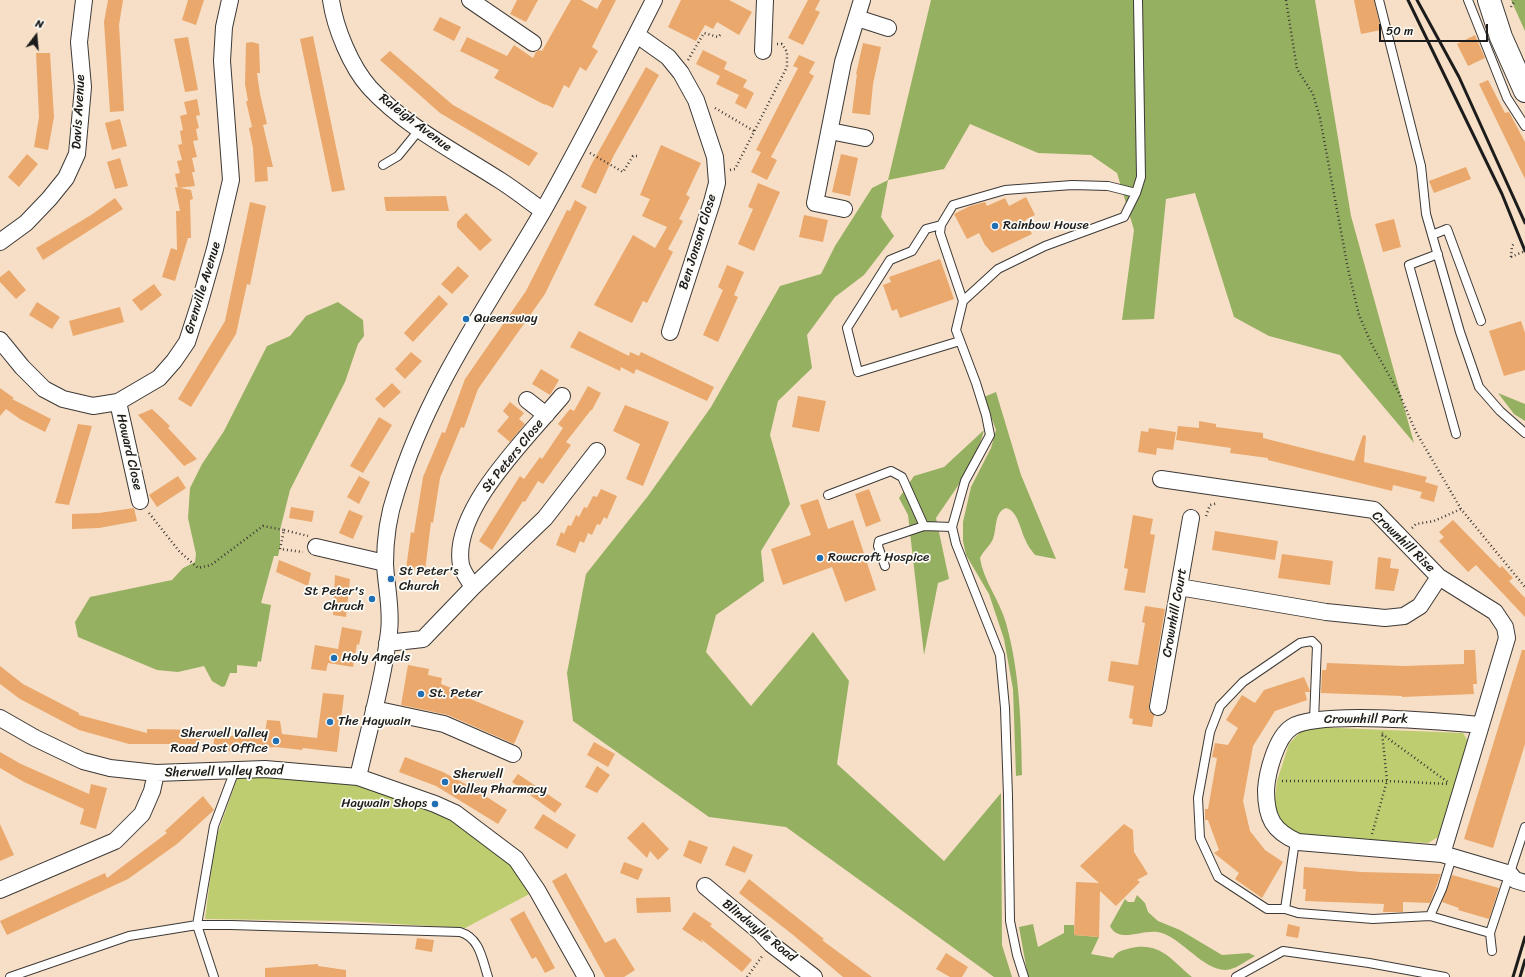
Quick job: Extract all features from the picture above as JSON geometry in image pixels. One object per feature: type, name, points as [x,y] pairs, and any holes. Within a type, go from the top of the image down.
[{"type":"main road","points":[[1489,0],[1524,91]]},
{"type":"street","name":"Davis Avenue","points":[[0,242],[26,223],[49,199],[66,178],[78,154],[83,87],[79,42],[84,0]]},
{"type":"street","name":"Grenville Avenue","points":[[0,340],[44,389],[64,399],[93,406],[118,402],[159,378],[187,342],[215,249],[231,180],[222,61],[224,27],[230,0]]},
{"type":"street","name":"Raleigh Avenue","points":[[331,0],[333,10],[350,57],[369,87],[395,111],[420,129],[459,156],[502,181],[543,211]]},
{"type":"street","points":[[470,0],[491,6],[533,43]]},
{"type":"street","points":[[358,777],[374,709],[387,643],[390,614],[385,563],[386,533],[395,495],[409,452],[442,380],[543,211],[637,35],[654,0]]},
{"type":"street","points":[[763,48],[765,0]]},
{"type":"street","points":[[844,209],[815,203],[843,62],[862,0]]},
{"type":"street","points":[[857,18],[888,28]]},
{"type":"street","name":"Ben Jonson Close","points":[[637,35],[668,57],[681,73],[698,106],[715,157],[716,182],[712,202],[670,332]]},
{"type":"street","points":[[830,131],[864,138]]},
{"type":"street","name":"St Peters Close","points":[[473,586],[462,566],[461,542],[466,523],[493,477],[562,396]]},
{"type":"street","name":"St Peters Close","points":[[527,400],[546,415]]},
{"type":"street","name":"Howard Close","points":[[118,402],[140,501]]},
{"type":"street","points":[[387,643],[423,639],[473,586],[545,518],[597,451]]},
{"type":"street","name":"Crownhill Rise","points":[[1161,479],[1234,488],[1374,510],[1439,577],[1420,606],[1404,616],[1385,618],[1326,612],[1179,587]]},
{"type":"street","name":"Crownhill Court","points":[[1158,707],[1191,518]]},
{"type":"street","points":[[316,547],[385,563]]},
{"type":"street","points":[[1439,577],[1495,612],[1505,627],[1507,638],[1482,725],[1457,784],[1447,855]]},
{"type":"street","points":[[374,709],[444,724],[513,754]]},
{"type":"street","name":"Sherwell Valley Road","points":[[0,718],[83,761],[110,768],[156,773],[265,769],[358,777],[455,812],[516,859],[537,890],[586,977]]},
{"type":"street","name":"Crownhill Park","points":[[1295,841],[1287,837],[1268,817],[1266,790],[1271,764],[1281,740],[1292,727],[1314,720],[1382,727],[1482,725]]},
{"type":"street","points":[[0,890],[114,841],[142,814],[152,791],[156,773]]},
{"type":"street","points":[[1295,841],[1447,855],[1510,874],[1515,880],[1525,883]]},
{"type":"street","name":"Blindwylle Road","points":[[705,886],[759,931],[771,944],[814,977]]},
{"type":"lane","points":[[963,301],[998,269],[1045,246],[1124,217],[1136,193],[1141,177],[1138,0]]},
{"type":"lane","points":[[1379,0],[1421,166],[1426,214],[1460,332],[1479,387],[1500,411],[1525,432]]},
{"type":"lane","points":[[1468,0],[1507,98],[1525,126]]},
{"type":"lane","points":[[383,166],[398,156],[420,129]]},
{"type":"lane","points":[[1024,977],[1017,955],[1010,921],[1005,708],[1000,655],[956,544],[952,527],[965,481],[990,435],[986,415],[956,330],[963,301],[940,233],[941,225],[953,205],[1005,190],[1108,186],[1136,193]]},
{"type":"lane","points":[[941,225],[926,229],[912,251],[890,260],[847,328],[858,372],[960,341]]},
{"type":"lane","points":[[1432,235],[1447,229],[1481,321]]},
{"type":"lane","points":[[1438,254],[1409,264],[1456,434]]},
{"type":"lane","points":[[828,495],[891,471],[902,477],[924,526]]},
{"type":"lane","points":[[885,566],[878,546],[879,541],[924,526],[952,527]]},
{"type":"lane","points":[[1314,720],[1317,646],[1312,641],[1300,643],[1243,682],[1220,706],[1210,732],[1198,798],[1200,838],[1218,877],[1267,908],[1298,913],[1373,919],[1430,916],[1490,933]]},
{"type":"lane","points":[[214,977],[197,925],[214,826],[235,770]]},
{"type":"lane","points":[[1492,951],[1490,933],[1525,827]]},
{"type":"lane","points":[[1285,910],[1295,841]]},
{"type":"lane","points":[[1430,916],[1442,889],[1447,855]]},
{"type":"lane","points":[[10,977],[129,936],[197,925],[313,926],[460,932],[468,934],[478,944],[488,977]]},
{"type":"lane","points":[[1236,977],[1283,951],[1369,963],[1445,977]]},
{"type":"path","points":[[1286,0],[1296,69],[1313,94],[1320,118],[1348,269],[1359,315],[1372,345],[1399,393],[1416,432],[1461,509],[1525,587]]},
{"type":"path","points":[[681,73],[704,33],[718,37],[722,33]]},
{"type":"path","points":[[716,173],[735,169],[787,67],[787,52],[782,44],[763,48]]},
{"type":"path","points":[[698,106],[707,104],[754,131]]},
{"type":"path","points":[[577,146],[623,172],[633,156],[637,156]]},
{"type":"path","points":[[1515,242],[1512,246],[1511,257],[1525,251]]},
{"type":"path","points":[[1191,518],[1206,516],[1210,505],[1225,500],[1234,488]]},
{"type":"path","points":[[140,501],[179,551],[198,568],[211,565],[262,526],[284,530],[308,535],[316,547],[307,553],[280,549],[284,530]]},
{"type":"path","points":[[1402,538],[1416,524],[1434,521],[1461,509]]},
{"type":"path","points":[[1369,848],[1387,781],[1382,727]]},
{"type":"path","points":[[1382,727],[1457,784]]},
{"type":"path","points":[[1268,780],[1387,781],[1457,784]]},
{"type":"path","points":[[747,977],[771,944]]},
{"type":"green space","points":[[931,0],[1315,0],[1351,216],[1414,443],[1340,355],[1269,336],[1234,317],[1195,193],[1166,199],[1154,319],[1122,320],[1134,230],[1117,173],[1091,155],[1038,153],[970,124],[944,169],[888,180]]},
{"type":"green space","points":[[1511,0],[1525,0],[1525,31]]},
{"type":"green space","points":[[888,180],[881,217],[894,236],[864,275],[835,297],[807,335],[812,368],[778,401],[770,435],[790,504],[761,551],[764,581],[716,615],[706,652],[751,706],[813,632],[849,681],[837,764],[944,861],[1001,793],[1002,945],[1012,977],[994,977],[786,827],[709,817],[573,721],[567,673],[586,574],[648,496],[711,407],[780,286],[821,274],[835,246],[872,188]]},
{"type":"green space","points":[[338,302],[363,320],[364,336],[358,344],[345,382],[290,490],[280,530],[280,547],[278,556],[274,556],[261,603],[271,605],[261,662],[258,661],[257,667],[237,665],[237,673],[230,673],[225,686],[222,687],[212,681],[204,666],[178,672],[157,670],[78,637],[75,622],[90,597],[172,580],[183,568],[195,562],[196,554],[188,518],[190,488],[202,464],[224,431],[267,346],[290,336],[306,316]]},
{"type":"green space","points":[[996,392],[1021,475],[1056,559],[1035,555],[1023,535],[1016,516],[1006,508],[999,513],[993,539],[980,558],[984,574],[1006,623],[1011,642],[1017,680],[1020,718],[1022,775],[1016,776],[1013,689],[1004,639],[989,594],[966,555],[963,541],[963,522],[971,487],[991,448],[996,430],[984,397]]},
{"type":"green space","points":[[1498,393],[1525,404],[1525,421],[1514,414]]},
{"type":"green space","points":[[984,430],[976,454],[970,465],[936,518],[949,579],[938,583],[924,655],[908,515],[899,498],[914,476],[944,467]]},
{"type":"green space","points":[[1312,727],[1463,733],[1468,741],[1438,837],[1428,843],[1371,840],[1302,835],[1287,828],[1280,821],[1274,807],[1277,781],[1289,744],[1300,732]]},
{"type":"green space","points":[[240,770],[358,777],[435,804],[516,859],[537,890],[465,928],[344,921],[205,919],[215,841]]},
{"type":"green space","points":[[1137,895],[1145,903],[1148,912],[1158,921],[1180,930],[1222,955],[1249,953],[1255,956],[1234,968],[1222,970],[1205,963],[1179,943],[1162,933],[1148,932],[1126,935],[1114,932],[1110,926],[1125,899],[1128,902],[1134,902]]},
{"type":"green space","points":[[1033,924],[1038,947],[1064,933],[1064,925],[1074,925],[1074,935],[1099,937],[1091,954],[1113,958],[1118,952],[1125,949],[1141,947],[1150,948],[1165,954],[1192,977],[1028,977],[1019,927]]},
{"type":"building","points":[[108,0],[123,0],[119,25],[124,111],[110,112],[104,22]]},
{"type":"building","points":[[188,0],[204,0],[196,25],[182,20]]},
{"type":"building","points":[[517,0],[538,0],[526,22],[510,14]]},
{"type":"building","points":[[571,0],[581,0],[597,9],[602,0],[616,0],[592,47],[598,51],[586,71],[580,67],[569,88],[564,85],[553,108],[494,78],[499,70],[460,51],[467,37],[507,56],[514,45],[533,58],[536,52],[539,50],[542,51]]},
{"type":"building","points":[[681,0],[729,0],[752,12],[739,35],[717,22],[713,29],[705,25],[696,41],[668,27]]},
{"type":"building","points":[[808,0],[820,0],[815,10],[820,12],[803,45],[788,38]]},
{"type":"building","points":[[1354,0],[1374,0],[1381,30],[1361,34]]},
{"type":"building","points":[[440,17],[461,27],[454,41],[433,30]]},
{"type":"building","points":[[1475,35],[1485,58],[1468,66],[1457,44]]},
{"type":"building","points":[[313,36],[345,190],[332,192],[300,39]]},
{"type":"building","points":[[188,37],[198,90],[185,92],[174,39]]},
{"type":"building","points":[[252,42],[259,44],[260,73],[257,73],[267,124],[263,125],[273,167],[267,167],[268,181],[255,182],[253,148],[249,128],[252,127],[246,101],[248,101],[245,84],[246,43]]},
{"type":"building","points":[[863,43],[881,47],[873,84],[870,115],[852,113],[856,74]]},
{"type":"building","points":[[703,50],[727,62],[724,69],[747,80],[743,87],[754,93],[746,109],[735,103],[739,95],[716,84],[720,76],[696,64]]},
{"type":"building","points":[[390,51],[453,105],[538,153],[529,166],[440,113],[380,60]]},
{"type":"building","points":[[36,53],[50,53],[54,117],[48,150],[34,147],[39,117]]},
{"type":"building","points":[[799,55],[815,62],[809,73],[814,76],[771,157],[777,160],[767,180],[751,172],[761,152],[756,150],[798,68],[793,66]]},
{"type":"building","points":[[646,67],[659,75],[614,155],[596,194],[581,187],[591,165]]},
{"type":"building","points":[[1488,80],[1505,113],[1509,112],[1525,142],[1525,179],[1479,84]]},
{"type":"building","points":[[197,99],[200,115],[196,116],[199,128],[196,129],[198,140],[193,141],[197,157],[192,158],[195,172],[192,172],[195,186],[178,188],[175,174],[180,173],[177,161],[182,160],[178,145],[182,144],[180,131],[183,130],[180,116],[187,114],[184,102]]},
{"type":"building","points":[[120,119],[127,146],[112,150],[105,123]]},
{"type":"building","points":[[661,145],[701,163],[686,195],[690,197],[679,219],[683,221],[668,249],[673,252],[647,303],[643,301],[632,323],[594,305],[633,235],[655,248],[667,227],[642,216],[650,199],[640,195]]},
{"type":"building","points":[[27,154],[38,164],[19,187],[8,177]]},
{"type":"building","points":[[841,154],[858,158],[850,196],[832,192]]},
{"type":"building","points":[[120,158],[128,186],[115,189],[107,162]]},
{"type":"building","points":[[1466,167],[1471,179],[1434,193],[1429,181]]},
{"type":"building","points":[[758,183],[780,192],[754,251],[738,244],[753,209],[748,207]]},
{"type":"building","points":[[175,187],[191,190],[193,199],[190,200],[191,238],[188,238],[175,281],[162,277],[171,248],[177,250],[176,211],[180,211]]},
{"type":"building","points":[[446,196],[449,211],[386,211],[384,197]]},
{"type":"building","name":"Rainbow House","points":[[1026,197],[1035,215],[1025,220],[1032,234],[992,253],[985,245],[979,233],[967,239],[954,214],[970,206],[985,202],[987,206],[1005,198],[1009,206]]},
{"type":"building","points":[[115,198],[123,209],[43,260],[36,248],[91,215]]},
{"type":"building","points":[[575,200],[587,207],[545,294],[478,389],[464,428],[461,427],[440,478],[433,523],[431,522],[425,571],[406,569],[411,532],[414,533],[423,477],[442,432],[445,433],[465,379],[526,291],[567,210],[570,211]]},
{"type":"building","points":[[250,202],[266,206],[250,285],[247,284],[236,334],[191,407],[178,399],[225,321]]},
{"type":"building","points":[[466,213],[492,240],[480,251],[457,227],[457,222]]},
{"type":"building","points":[[804,215],[828,220],[823,242],[799,237]]},
{"type":"building","points":[[1394,219],[1401,247],[1383,252],[1375,224]]},
{"type":"building","points":[[940,259],[954,299],[900,318],[897,309],[892,311],[883,285],[891,282],[889,277]]},
{"type":"building","points":[[727,265],[744,272],[734,295],[738,297],[718,342],[703,335],[723,290],[718,287]]},
{"type":"building","points":[[458,266],[469,276],[452,294],[441,284]]},
{"type":"building","points":[[9,270],[26,290],[16,299],[0,282],[0,277]]},
{"type":"building","points":[[154,284],[162,295],[141,311],[132,300]]},
{"type":"building","points":[[439,295],[448,304],[413,342],[404,333]]},
{"type":"building","points":[[37,302],[60,317],[52,329],[29,315]]},
{"type":"building","points":[[120,307],[124,322],[73,336],[69,321]]},
{"type":"building","points":[[1521,321],[1525,333],[1525,370],[1504,376],[1489,331]]},
{"type":"building","points":[[579,331],[629,356],[630,352],[639,356],[641,352],[714,387],[707,401],[636,369],[634,374],[621,367],[620,371],[570,347]]},
{"type":"building","points":[[411,352],[422,361],[405,379],[395,369]]},
{"type":"building","points":[[541,369],[559,380],[550,395],[532,384]]},
{"type":"building","points":[[392,383],[401,392],[384,408],[375,399]]},
{"type":"building","points":[[588,386],[601,393],[592,410],[566,442],[571,445],[543,484],[538,481],[525,502],[523,501],[492,550],[479,541],[520,476],[524,479],[540,457],[542,459],[563,428],[558,424],[570,409],[574,411]]},
{"type":"building","points":[[0,388],[14,398],[12,399],[51,419],[45,432],[20,419],[6,409],[0,416]]},
{"type":"building","points":[[798,396],[826,401],[819,432],[792,427]]},
{"type":"building","points":[[510,402],[524,413],[519,419],[525,424],[510,442],[497,431],[509,417],[503,411]]},
{"type":"building","points":[[625,405],[669,422],[643,486],[626,479],[640,444],[613,431]]},
{"type":"building","points":[[152,409],[170,426],[168,428],[197,459],[184,466],[138,415]]},
{"type":"building","points":[[379,417],[392,425],[363,473],[350,466]]},
{"type":"building","points":[[1199,421],[1216,424],[1216,427],[1263,433],[1263,438],[1354,461],[1363,435],[1366,436],[1364,462],[1427,477],[1425,482],[1438,486],[1434,502],[1420,498],[1422,492],[1393,485],[1392,491],[1268,460],[1268,458],[1230,453],[1231,448],[1176,440],[1178,426],[1199,428]]},
{"type":"building","points":[[78,424],[92,426],[69,505],[55,503]]},
{"type":"building","points":[[1149,428],[1176,432],[1173,450],[1157,448],[1156,455],[1138,452],[1141,431],[1148,432]]},
{"type":"building","points":[[178,476],[186,488],[157,507],[149,495]]},
{"type":"building","points":[[359,476],[370,482],[359,504],[347,497]]},
{"type":"building","points":[[601,489],[617,496],[607,519],[604,517],[600,525],[597,524],[592,535],[588,533],[584,543],[580,541],[575,553],[556,545],[561,532],[564,534],[568,525],[571,526],[576,515],[579,517],[584,507],[587,508],[593,496],[597,497]]},
{"type":"building","points":[[869,489],[881,521],[866,527],[855,494]]},
{"type":"building","name":"Rowcroft Hospice","points":[[818,499],[828,529],[853,520],[876,590],[845,602],[832,567],[783,585],[771,549],[811,535],[800,505]]},
{"type":"building","points":[[291,507],[314,511],[312,522],[289,518]]},
{"type":"building","points":[[134,508],[137,521],[99,528],[72,529],[72,514],[99,513]]},
{"type":"building","points":[[349,510],[363,516],[353,539],[339,533]]},
{"type":"building","points":[[1133,515],[1153,519],[1150,534],[1155,535],[1145,593],[1124,590],[1128,569],[1124,568]]},
{"type":"building","points":[[1453,520],[1500,568],[1502,566],[1513,578],[1509,581],[1525,598],[1525,617],[1476,565],[1468,572],[1439,541],[1444,537],[1439,532]]},
{"type":"building","points":[[1215,531],[1278,541],[1275,560],[1212,550]]},
{"type":"building","points":[[1282,554],[1333,561],[1330,585],[1278,578]]},
{"type":"building","points":[[1378,557],[1391,559],[1390,568],[1399,569],[1394,591],[1375,589]]},
{"type":"building","points":[[279,560],[311,573],[308,586],[276,572]]},
{"type":"building","points":[[335,575],[350,579],[346,617],[333,615]]},
{"type":"building","points":[[1145,606],[1165,609],[1149,705],[1149,711],[1154,715],[1152,727],[1132,724],[1133,719],[1129,718],[1134,686],[1108,681],[1111,661],[1138,665],[1145,623],[1142,622]]},
{"type":"building","name":"Holy Angels","points":[[342,627],[362,631],[359,645],[357,644],[353,667],[328,663],[326,671],[311,669],[315,645],[338,649]]},
{"type":"building","points":[[1464,650],[1475,650],[1477,684],[1473,684],[1474,694],[1402,697],[1321,693],[1322,670],[1326,670],[1327,663],[1404,666],[1464,664]]},
{"type":"building","points":[[1522,650],[1525,650],[1525,744],[1493,848],[1464,839]]},
{"type":"building","points":[[408,665],[429,669],[428,675],[442,678],[441,684],[469,695],[468,698],[524,721],[514,744],[448,715],[401,705]]},
{"type":"building","points":[[0,666],[23,684],[79,713],[79,715],[147,733],[147,729],[200,730],[200,744],[129,744],[79,730],[20,699],[0,684]]},
{"type":"building","points":[[1304,677],[1310,691],[1305,692],[1307,700],[1275,711],[1253,746],[1243,801],[1250,831],[1265,850],[1283,862],[1262,898],[1235,879],[1239,873],[1214,853],[1219,850],[1208,820],[1205,820],[1205,809],[1208,809],[1217,758],[1212,757],[1215,743],[1228,745],[1238,728],[1226,720],[1242,695],[1255,703],[1264,690]]},
{"type":"building","points":[[323,693],[344,695],[337,752],[303,748],[302,750],[275,747],[213,753],[214,738],[265,732],[267,720],[280,721],[282,734],[317,738]]},
{"type":"building","points":[[594,742],[615,754],[608,767],[587,755]]},
{"type":"building","points":[[0,752],[21,764],[89,794],[91,784],[107,788],[96,829],[80,824],[84,809],[24,782],[0,768]]},
{"type":"building","points":[[405,757],[443,772],[473,788],[507,810],[498,824],[436,786],[399,772]]},
{"type":"building","points":[[597,766],[610,775],[597,793],[585,787]]},
{"type":"building","points":[[518,774],[562,804],[555,813],[512,782]]},
{"type":"building","points":[[203,796],[214,810],[177,844],[128,879],[7,935],[0,921],[105,873],[107,878],[167,833],[165,831]]},
{"type":"building","points":[[543,814],[576,835],[567,849],[534,828]]},
{"type":"building","points":[[643,822],[669,849],[658,860],[650,851],[647,858],[627,838]]},
{"type":"building","points":[[0,824],[14,855],[0,861]]},
{"type":"building","points":[[1124,824],[1133,830],[1134,852],[1148,874],[1137,880],[1140,882],[1116,906],[1100,891],[1099,937],[1074,935],[1076,882],[1099,883],[1080,866]]},
{"type":"building","points":[[689,840],[708,847],[701,864],[683,856]]},
{"type":"building","points":[[733,846],[753,855],[745,873],[725,865]]},
{"type":"building","points":[[624,862],[643,869],[638,880],[620,873]]},
{"type":"building","points":[[1304,867],[1361,872],[1441,874],[1430,903],[1403,902],[1403,912],[1383,912],[1384,904],[1305,901],[1306,889],[1303,889]]},
{"type":"building","points":[[566,873],[605,943],[615,938],[635,970],[624,977],[605,977],[552,881]]},
{"type":"building","points":[[1452,875],[1499,888],[1489,919],[1458,910],[1459,908],[1442,902]]},
{"type":"building","points":[[749,879],[824,939],[822,940],[872,977],[843,977],[792,934],[739,893]]},
{"type":"building","points":[[670,897],[671,912],[637,913],[636,898]]},
{"type":"building","points":[[524,911],[555,968],[545,973],[536,957],[532,959],[510,919]]},
{"type":"building","points":[[694,912],[712,924],[710,926],[752,960],[742,972],[701,939],[703,943],[682,929]]},
{"type":"building","points":[[1288,924],[1300,927],[1298,938],[1286,936]]},
{"type":"building","points":[[417,938],[434,940],[432,952],[415,949]]},
{"type":"building","points":[[946,953],[968,967],[962,977],[950,977],[936,969]]},
{"type":"building","points":[[318,964],[318,966],[346,970],[346,977],[265,977],[265,968]]},
{"type":"railway","points":[[1408,0],[1502,194],[1525,251]]},
{"type":"railway","points":[[1417,0],[1459,77],[1525,223]]},
{"type":"railway","points":[[1513,977],[1525,937]]},
{"type":"railway","points":[[1520,977],[1525,960]]},
{"type":"place","name":"Rainbow House","points":[[995,226]]},
{"type":"place","name":"Queensway","points":[[466,319]]},
{"type":"place","name":"Rowcroft Hospice","points":[[820,558]]},
{"type":"place","name":"St Peter's Church","points":[[391,579]]},
{"type":"place","name":"St Peter's Chruch","points":[[372,599]]},
{"type":"place","name":"Holy Angels","points":[[334,658]]},
{"type":"place","name":"St. Peter","points":[[421,694]]},
{"type":"place","name":"The Haywain","points":[[330,722]]},
{"type":"place","name":"Sherwell Valley Road Post Office","points":[[276,741]]},
{"type":"place","name":"Sherwell Valley Pharmacy","points":[[445,782]]},
{"type":"place","name":"Haywain Shops","points":[[435,804]]}]
